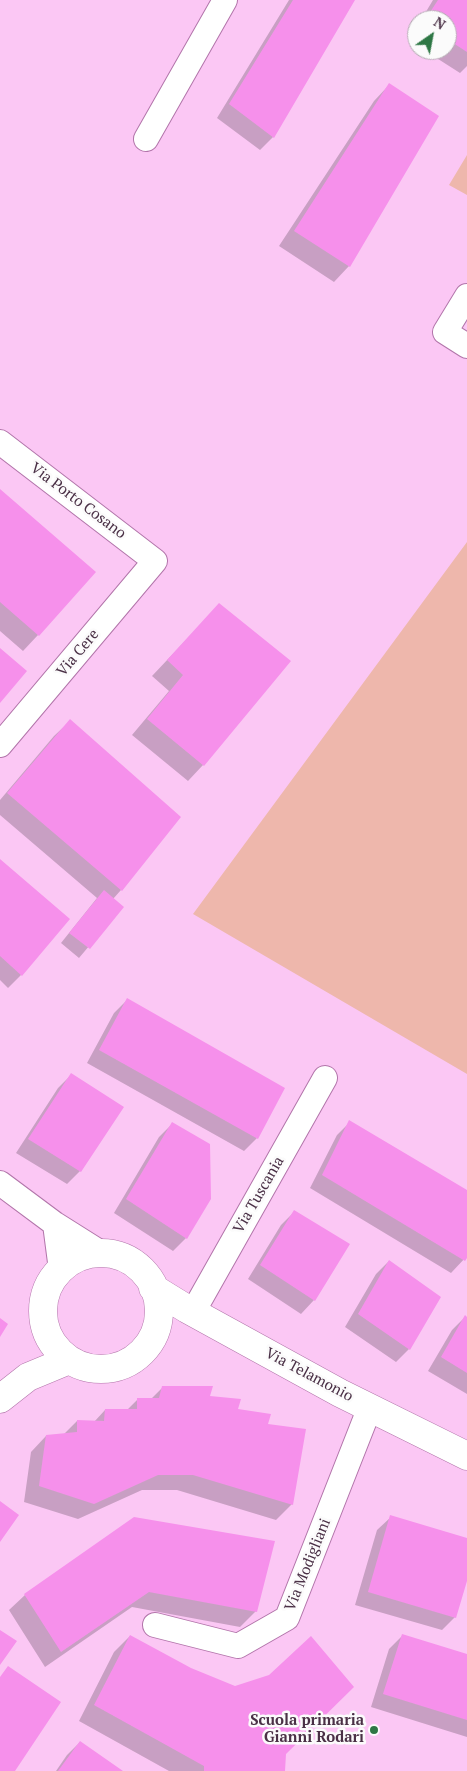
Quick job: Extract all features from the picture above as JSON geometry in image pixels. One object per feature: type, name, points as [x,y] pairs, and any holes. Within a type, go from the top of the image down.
[{"type":"main road","points":[[101,1253],[119,1256],[136,1265],[150,1279],[158,1298],[159,1318],[154,1337],[142,1353],[125,1364],[106,1370],[86,1367],[69,1360],[55,1347],[46,1331],[43,1313],[45,1294],[53,1278],[66,1265],[83,1256],[101,1253]]},
{"type":"main road","name":"Via Telamonio","points":[[154,1288],[340,1393],[467,1456]]},
{"type":"main road","points":[[156,1330],[190,1310]]},
{"type":"main road","points":[[28,1378],[46,1331]]},
{"type":"main road","points":[[0,1399],[28,1378],[69,1360]]},
{"type":"street","points":[[146,139],[225,0]]},
{"type":"street","points":[[467,296],[445,332],[467,346]]},
{"type":"street","name":"Via Porto Cosano","points":[[0,442],[155,560]]},
{"type":"street","name":"Via Cere","points":[[0,745],[155,560]]},
{"type":"street","name":"Via Tuscania","points":[[190,1310],[325,1078]]},
{"type":"street","points":[[0,1182],[55,1224],[101,1253]]},
{"type":"street","points":[[55,1224],[61,1270]]},
{"type":"street","name":"Via Modigliani","points":[[155,1626],[238,1646],[287,1618],[370,1407]]},
{"type":"shaded area","points":[[467,155],[467,195],[449,185]]},
{"type":"shaded area","points":[[467,542],[467,1074],[193,914]]},
{"type":"building","points":[[293,0],[355,0],[274,138],[229,104]]},
{"type":"building","points":[[438,0],[467,0],[467,52],[457,46],[457,10],[432,10]]},
{"type":"building","points":[[389,83],[439,116],[350,267],[294,231]]},
{"type":"building","points":[[0,489],[96,572],[39,636],[0,602]]},
{"type":"building","points":[[219,603],[291,661],[204,766],[147,719],[183,675],[167,660]]},
{"type":"building","points":[[0,648],[27,671],[0,703]]},
{"type":"building","points":[[70,719],[181,817],[122,891],[7,793]]},
{"type":"building","points":[[0,859],[70,919],[22,976],[0,956]]},
{"type":"building","points":[[104,890],[124,907],[90,949],[69,933]]},
{"type":"building","points":[[127,998],[285,1088],[258,1139],[99,1050]]},
{"type":"building","points":[[71,1073],[124,1107],[81,1172],[28,1139]]},
{"type":"building","points":[[349,1120],[467,1190],[467,1258],[465,1261],[322,1175]]},
{"type":"building","points":[[172,1122],[210,1144],[211,1199],[187,1239],[126,1199]]},
{"type":"building","points":[[294,1210],[350,1244],[315,1301],[260,1265]]},
{"type":"building","points":[[389,1260],[441,1297],[410,1350],[358,1314]]},
{"type":"building","points":[[465,1315],[467,1317],[467,1373],[441,1357]]},
{"type":"building","points":[[0,1318],[8,1324],[0,1337]]},
{"type":"building","points":[[162,1386],[213,1386],[210,1396],[241,1399],[238,1409],[271,1414],[268,1424],[306,1429],[293,1505],[193,1475],[158,1475],[94,1504],[39,1486],[46,1435],[77,1432],[77,1420],[104,1421],[105,1409],[137,1409],[137,1398],[159,1398]]},
{"type":"building","points":[[0,1501],[19,1515],[0,1542]]},
{"type":"building","points":[[390,1515],[467,1538],[467,1581],[456,1618],[368,1592]]},
{"type":"building","points":[[134,1517],[275,1541],[257,1612],[149,1592],[61,1652],[24,1594]]},
{"type":"building","points":[[0,1630],[17,1641],[0,1665]]},
{"type":"building","points":[[402,1634],[467,1654],[467,1720],[383,1694]]},
{"type":"building","points":[[130,1635],[191,1668],[235,1686],[269,1675],[311,1636],[354,1687],[286,1754],[285,1771],[204,1771],[204,1766],[94,1705]]},
{"type":"building","points":[[8,1666],[61,1702],[15,1771],[0,1771],[0,1677]]},
{"type":"building","points":[[80,1741],[123,1771],[58,1771]]},
{"type":"place","name":"Scuola primaria Gianni Rodari","points":[[374,1730]]}]
